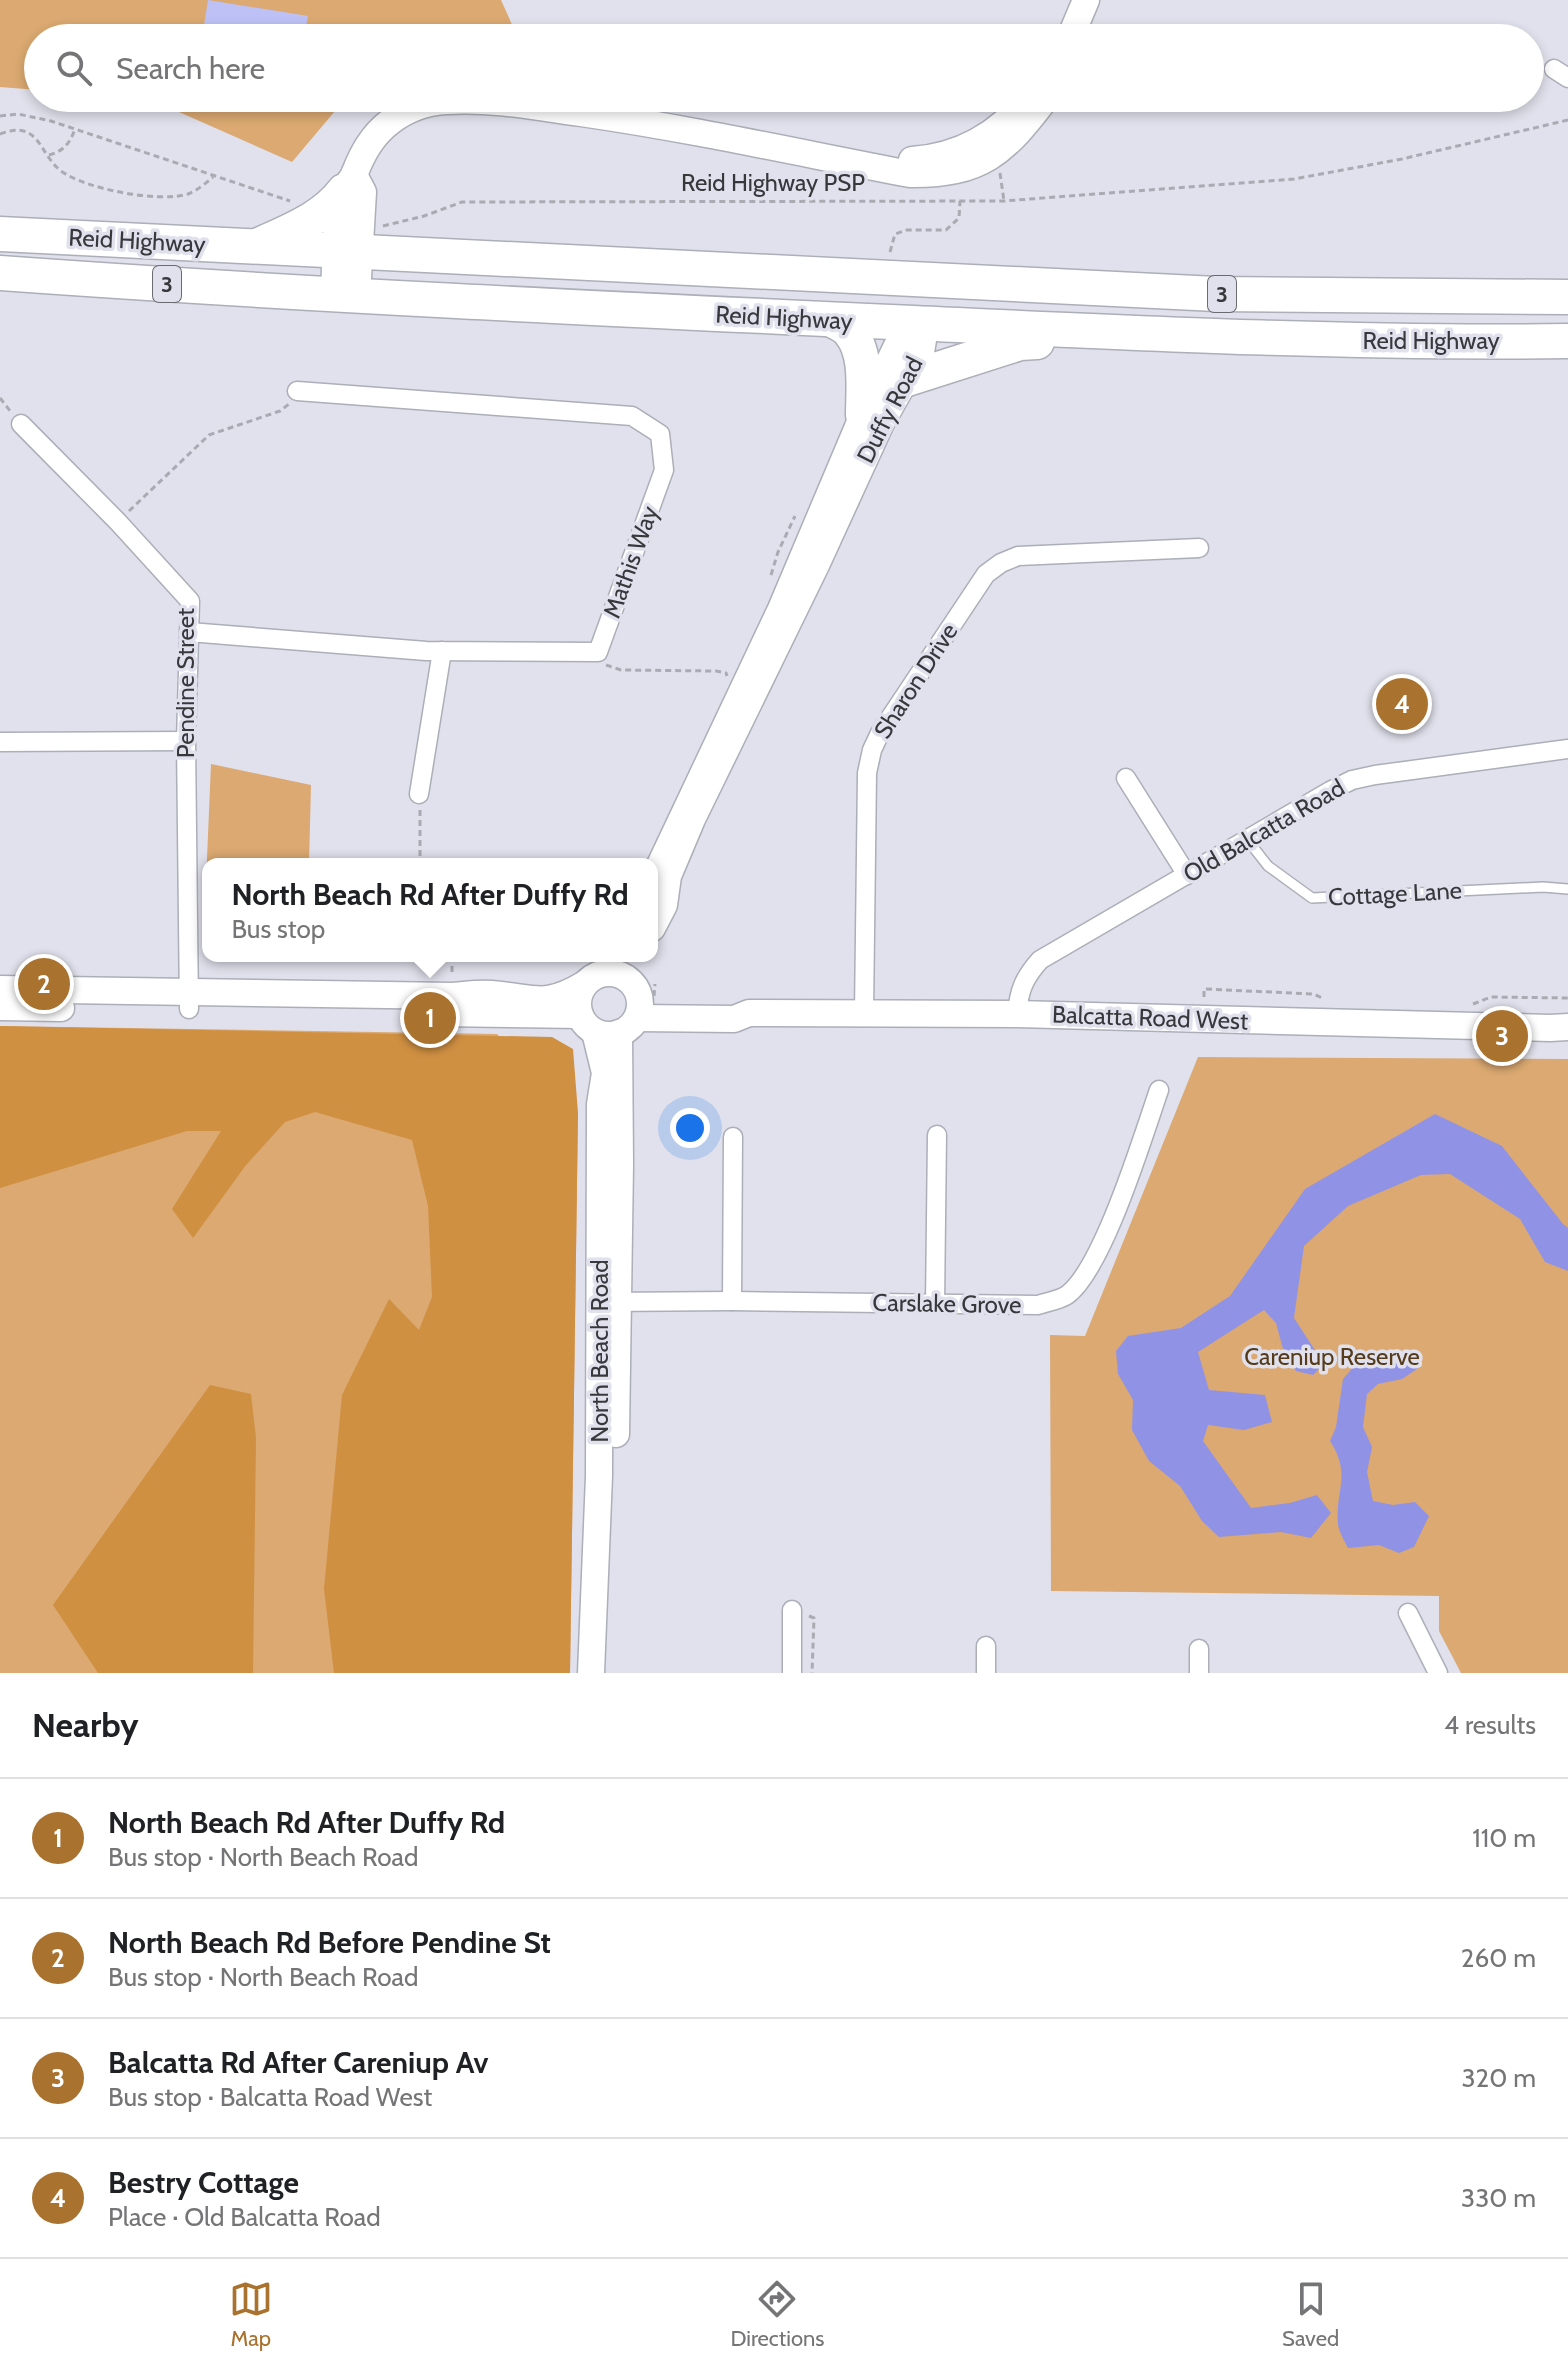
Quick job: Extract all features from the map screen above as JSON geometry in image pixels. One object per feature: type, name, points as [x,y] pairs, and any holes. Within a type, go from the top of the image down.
[{"type":"highway","points":[[253,248],[313,219],[333,205],[349,183]]},
{"type":"highway","name":"Reid Highway","points":[[0,234],[253,248],[353,244],[988,284],[1216,294],[1568,297]]},
{"type":"highway","name":"Reid Highway","points":[[0,273],[1145,335],[1438,342],[1568,341]]},
{"type":"highway","points":[[876,277],[914,300],[920,311],[919,324]]},
{"type":"highway","points":[[919,324],[947,297],[988,284]]},
{"type":"highway","points":[[832,320],[848,329],[855,340],[863,370],[863,415]]},
{"type":"highway","points":[[907,379],[1020,343],[1145,335]]},
{"type":"main road","points":[[1076,24],[1086,0]]},
{"type":"main road","points":[[353,244],[349,183],[365,150],[389,122],[404,112]]},
{"type":"main road","points":[[566,112],[718,134],[910,174],[940,175],[968,168],[995,155],[1018,135],[1035,112]]},
{"type":"main road","points":[[853,163],[935,158],[985,138],[1016,112]]},
{"type":"main road","points":[[346,294],[363,192],[349,183]]},
{"type":"main road","name":"Duffy Road","points":[[658,869],[781,609],[863,415],[898,344],[908,331],[919,324],[923,340],[921,352],[881,423],[816,565],[692,819],[668,876],[664,905],[658,916]]},
{"type":"main road","points":[[0,989],[608,1025],[640,999],[635,987],[634,962]]},
{"type":"main road","points":[[0,1007],[488,993],[535,1002],[563,997],[600,972]]},
{"type":"main road","points":[[600,972],[579,999],[608,1025]]},
{"type":"main road","name":"Balcatta Road West","points":[[600,972],[617,974],[654,999],[732,1007],[749,1013],[1017,1014],[1562,1029]]},
{"type":"main road","name":"Balcatta Road West","points":[[608,1025],[734,1019],[749,1013]]},
{"type":"main road","name":"North Beach Road","points":[[608,1025],[600,1104],[609,1302],[609,1673]]},
{"type":"main road","name":"North Beach Road","points":[[591,1673],[609,1302]]},
{"type":"street","name":"Mathis Way","points":[[297,391],[632,416],[660,434],[664,470],[598,652]]},
{"type":"street","name":"Pendine Street","points":[[21,424],[118,522],[190,601],[186,741],[188,1000]]},
{"type":"street","name":"Sharon Drive","points":[[864,1013],[867,773],[872,750],[880,733],[986,574],[1018,556],[1199,548]]},
{"type":"street","points":[[189,632],[442,651],[598,652]]},
{"type":"street","points":[[419,794],[442,651]]},
{"type":"street","points":[[0,742],[186,741]]},
{"type":"street","name":"Old Balcatta Road","points":[[1017,1014],[1019,991],[1040,960],[1246,838],[1352,780],[1568,749]]},
{"type":"street","points":[[1126,778],[1187,875]]},
{"type":"street","name":"Carslake Grove","points":[[609,1302],[1038,1305],[1067,1295],[1089,1271],[1120,1201],[1159,1090]]},
{"type":"street","points":[[935,1304],[937,1135]]},
{"type":"street","points":[[732,1301],[733,1137]]},
{"type":"street","points":[[792,1610],[792,1673]]},
{"type":"street","points":[[1408,1613],[1438,1673]]},
{"type":"street","points":[[986,1646],[986,1673]]},
{"type":"street","points":[[1199,1649],[1199,1673]]},
{"type":"lane","name":"Cottage Lane","points":[[1246,838],[1268,866],[1312,898],[1543,887],[1568,889]]},
{"type":"path","points":[[0,116],[18,114],[75,128],[302,205],[313,219]]},
{"type":"path","name":"Reid Highway PSP","points":[[353,244],[379,227],[424,216],[462,202],[1004,201],[1294,179],[1402,159],[1568,120]]},
{"type":"path","points":[[49,155],[60,152],[71,140],[75,128]]},
{"type":"path","points":[[0,134],[10,130],[26,131],[38,139],[64,173],[124,192],[170,197],[189,193],[213,177]]},
{"type":"path","points":[[997,164],[1004,201]]},
{"type":"path","points":[[118,522],[209,435],[280,411],[290,403],[297,391]]},
{"type":"path","points":[[598,652],[605,665],[621,670],[726,673],[729,697],[736,705]]},
{"type":"path","points":[[419,794],[420,858]]},
{"type":"path","points":[[452,962],[452,983]]},
{"type":"green space","points":[[0,0],[501,0],[512,24],[24,24],[24,89],[0,87]]},
{"type":"green space","points":[[179,112],[334,112],[292,162]]},
{"type":"green space","points":[[211,764],[311,785],[309,858],[207,858]]},
{"type":"green space","points":[[0,1026],[497,1034],[578,1113],[570,1673],[0,1673]]},
{"type":"green space","name":"Careniup Reserve","points":[[1198,1057],[1568,1059],[1568,1673],[1461,1673],[1439,1631],[1439,1596],[1051,1591],[1050,1335],[1085,1336]]},
{"type":"shaded area","points":[[0,1026],[552,1037],[573,1049],[578,1113],[570,1673],[334,1673],[324,1589],[342,1395],[389,1299],[419,1330],[432,1297],[428,1206],[412,1140],[315,1112],[285,1122],[246,1165],[193,1238],[172,1209],[221,1131],[187,1131],[0,1188]]},
{"type":"shaded area","points":[[210,1385],[251,1394],[256,1438],[253,1673],[98,1673],[53,1605]]},
{"type":"water","points":[[1435,1114],[1502,1146],[1568,1228],[1568,1271],[1545,1262],[1520,1219],[1450,1174],[1421,1175],[1348,1206],[1304,1246],[1294,1318],[1324,1364],[1313,1375],[1296,1371],[1283,1349],[1276,1323],[1264,1310],[1198,1352],[1209,1390],[1265,1395],[1272,1422],[1244,1430],[1208,1425],[1203,1441],[1251,1508],[1290,1503],[1317,1495],[1331,1513],[1311,1538],[1281,1532],[1219,1537],[1202,1521],[1180,1486],[1149,1461],[1132,1430],[1133,1400],[1118,1374],[1116,1351],[1128,1336],[1181,1328],[1230,1296],[1305,1189]]},
{"type":"water","points":[[1417,1357],[1417,1369],[1402,1379],[1378,1384],[1367,1394],[1363,1427],[1372,1447],[1367,1472],[1373,1501],[1393,1505],[1415,1502],[1429,1516],[1414,1547],[1399,1553],[1379,1545],[1348,1548],[1338,1524],[1340,1463],[1330,1441],[1336,1427],[1343,1379],[1356,1364]]},
{"type":"building","points":[[208,0],[308,16],[307,24],[204,24]]},
{"type":"building","points":[[1414,688],[1418,715],[1391,719],[1386,692]]},
{"type":"place","name":"Bestry Cottage","points":[[1402,704]]},
{"type":"place","name":"North Beach Rd Before Pendine St","points":[[44,984]]},
{"type":"place","name":"North Beach Rd After Duffy Rd","points":[[430,1018]]},
{"type":"place","name":"Balcatta Rd After Careniup Av","points":[[1502,1036]]}]
